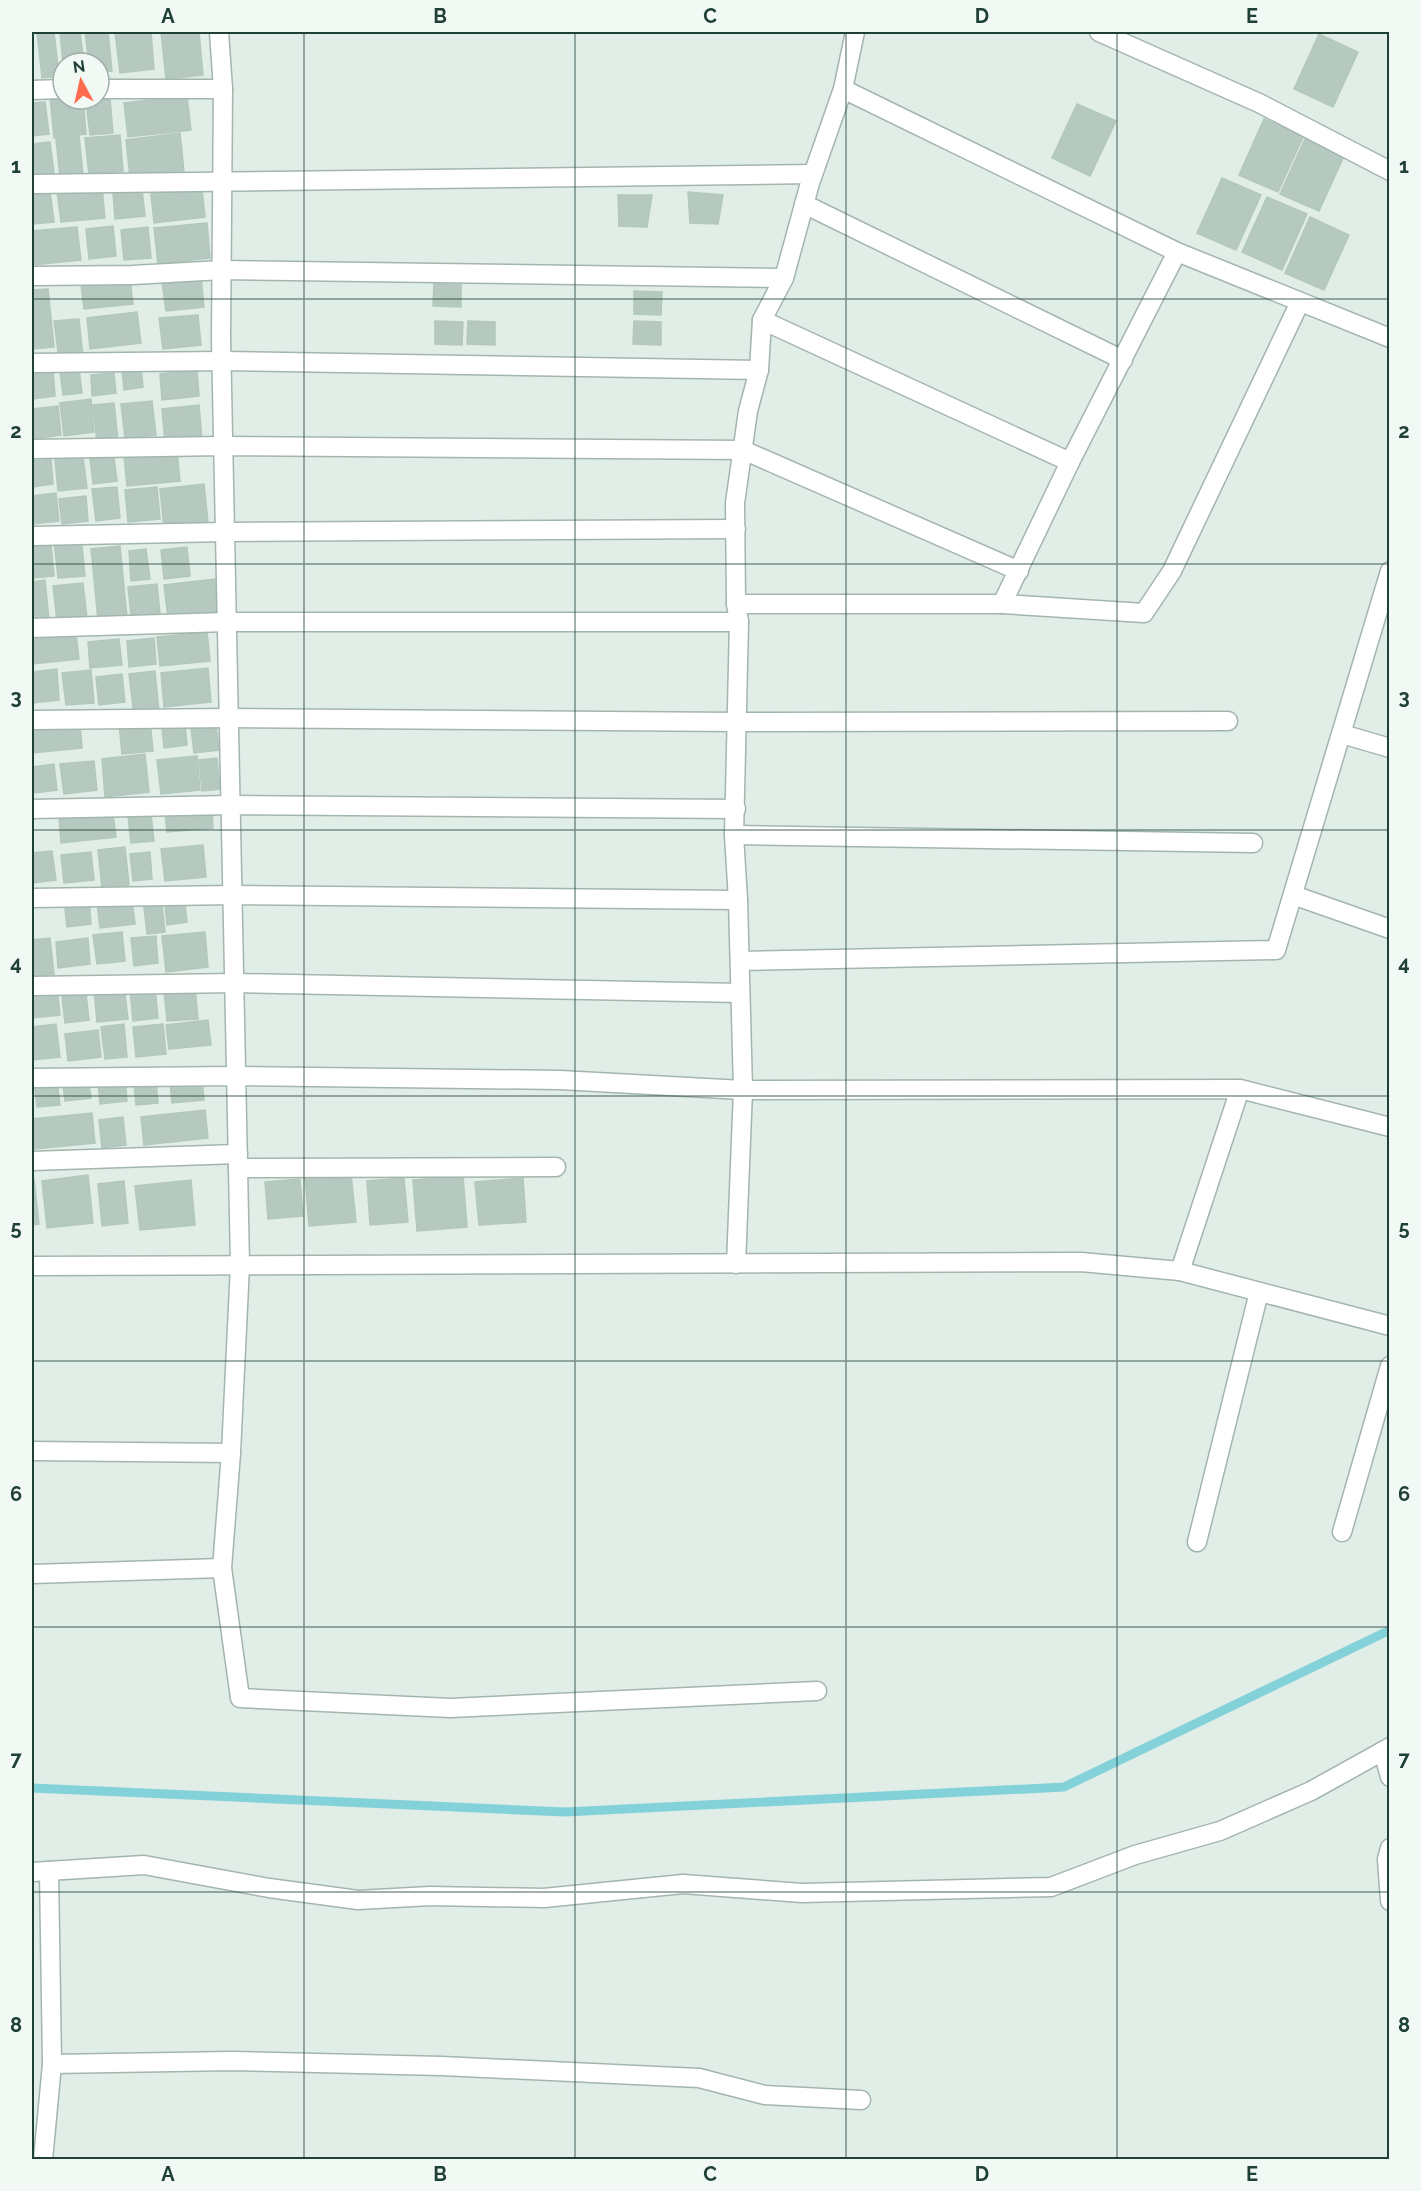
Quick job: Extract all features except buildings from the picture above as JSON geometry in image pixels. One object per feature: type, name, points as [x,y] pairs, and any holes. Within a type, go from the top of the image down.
[{"type":"street","points":[[219,32],[223,89],[223,446],[240,1265],[231,1452],[222,1568],[240,1698],[450,1708],[817,1691]]},
{"type":"street","points":[[736,1263],[743,1090],[734,835],[738,613],[735,502],[748,411],[759,370],[762,320],[784,278],[813,174],[843,89],[855,32]]},
{"type":"street","points":[[1099,32],[1258,103],[1389,171]]},
{"type":"street","points":[[111,89],[223,89]]},
{"type":"street","points":[[843,89],[1178,252],[1389,338]]},
{"type":"street","points":[[32,90],[51,90]]},
{"type":"street","points":[[32,184],[813,174]]},
{"type":"street","points":[[804,204],[1124,360]]},
{"type":"street","points":[[1002,604],[1070,462],[1178,252]]},
{"type":"street","points":[[32,276],[133,275],[222,270],[784,278]]},
{"type":"street","points":[[32,628],[227,622],[738,613],[1002,604],[1144,613],[1172,572],[1300,302]]},
{"type":"street","points":[[762,320],[1070,462]]},
{"type":"street","points":[[32,363],[222,361],[759,370]]},
{"type":"street","points":[[32,449],[223,446],[743,450],[1019,571]]},
{"type":"street","points":[[32,536],[225,532],[736,530]]},
{"type":"street","points":[[740,961],[1276,950],[1389,571]]},
{"type":"street","points":[[32,720],[229,718],[736,722],[1228,721]]},
{"type":"street","points":[[1341,734],[1389,748]]},
{"type":"street","points":[[32,809],[231,805],[736,809]]},
{"type":"street","points":[[734,835],[1253,843]]},
{"type":"street","points":[[32,898],[233,895],[738,900]]},
{"type":"street","points":[[1293,895],[1389,929]]},
{"type":"street","points":[[32,986],[235,983],[740,993]]},
{"type":"street","points":[[32,1078],[236,1076],[560,1080],[743,1090],[1240,1089],[1389,1127]]},
{"type":"street","points":[[1180,1271],[1240,1089]]},
{"type":"street","points":[[32,1161],[238,1161],[556,1167]]},
{"type":"street","points":[[32,1266],[1081,1262],[1180,1271],[1389,1326]]},
{"type":"street","points":[[1197,1542],[1259,1292]]},
{"type":"street","points":[[1342,1532],[1389,1366]]},
{"type":"street","points":[[32,1451],[231,1452]]},
{"type":"street","points":[[32,1574],[222,1568]]},
{"type":"street","points":[[43,2160],[52,2064],[40,1871],[144,1865],[269,1888],[358,1900],[430,1896],[544,1898],[683,1884],[802,1893],[1051,1887],[1135,1855],[1220,1831],[1311,1791],[1386,1749],[1389,1777]]},
{"type":"street","points":[[1389,1848],[1387,1859],[1389,1901]]},
{"type":"street","points":[[52,2064],[232,2061],[442,2066],[699,2078],[765,2095],[861,2100]]},
{"type":"waterway","points":[[32,1788],[565,1812],[1064,1787],[1390,1630]]}]
